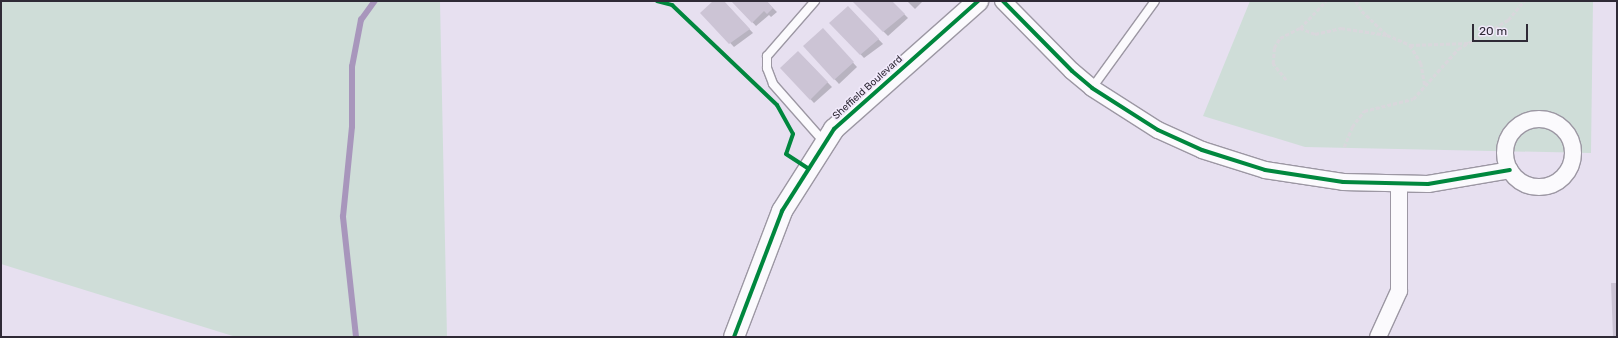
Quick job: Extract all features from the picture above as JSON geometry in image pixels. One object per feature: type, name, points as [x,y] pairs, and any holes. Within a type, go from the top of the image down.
[{"type":"street","name":"Sheffield Boulevard","points":[[734,337],[782,211],[834,128],[978,1]]},
{"type":"street","points":[[1004,1],[1072,71],[1092,88],[1158,130],[1202,150],[1265,170],[1343,182],[1428,184],[1510,170]]},
{"type":"street","points":[[1538,119],[1550,121],[1560,126],[1568,135],[1572,146],[1571,163],[1562,178],[1552,185],[1531,187],[1521,182],[1510,170],[1505,156],[1506,145],[1517,127],[1538,119]]},
{"type":"street","points":[[1378,337],[1399,291],[1398,184]]},
{"type":"lane","points":[[815,1],[766,56],[767,68],[773,84],[825,143]]},
{"type":"lane","points":[[1092,88],[1155,1]]},
{"type":"path","points":[[1286,80],[1273,64],[1274,48],[1280,38],[1300,28],[1326,1]]},
{"type":"path","points":[[1356,1],[1362,11],[1387,35]]},
{"type":"path","points":[[1344,147],[1352,127],[1364,111],[1413,99],[1458,49],[1508,20],[1524,1]]},
{"type":"path","points":[[1300,28],[1315,34],[1341,28],[1387,35],[1410,44],[1469,42]]},
{"type":"path","points":[[1410,44],[1421,63],[1425,86]]},
{"type":"shaded area","points":[[1,1],[440,1],[447,337],[236,337],[1,264]]},
{"type":"shaded area","points":[[1250,1],[1593,1],[1591,153],[1305,147],[1203,116]]},
{"type":"building","points":[[713,1],[724,1],[750,29],[729,44],[700,13]]},
{"type":"building","points":[[731,1],[767,1],[773,8],[767,14],[764,11],[752,23]]},
{"type":"building","points":[[852,1],[892,1],[905,14],[883,32]]},
{"type":"building","points":[[848,6],[879,39],[860,55],[829,23]]},
{"type":"building","points":[[823,28],[854,62],[834,80],[803,46]]},
{"type":"building","points":[[798,51],[828,82],[810,100],[780,68]]},
{"type":"building","points":[[1611,283],[1617,283],[1617,337],[1613,337]]},
{"type":"waterway","points":[[356,337],[343,217],[352,127],[352,67],[361,20],[375,1]]},
{"type":"cycle path","points":[[657,1],[672,5],[777,105],[793,134],[786,154],[809,169]]},
{"type":"cycle path","points":[[734,337],[782,211],[834,129],[978,1]]},
{"type":"cycle path","points":[[1003,1],[1072,71],[1092,88],[1158,130],[1202,150],[1265,170],[1343,182],[1428,184],[1510,170]]}]
